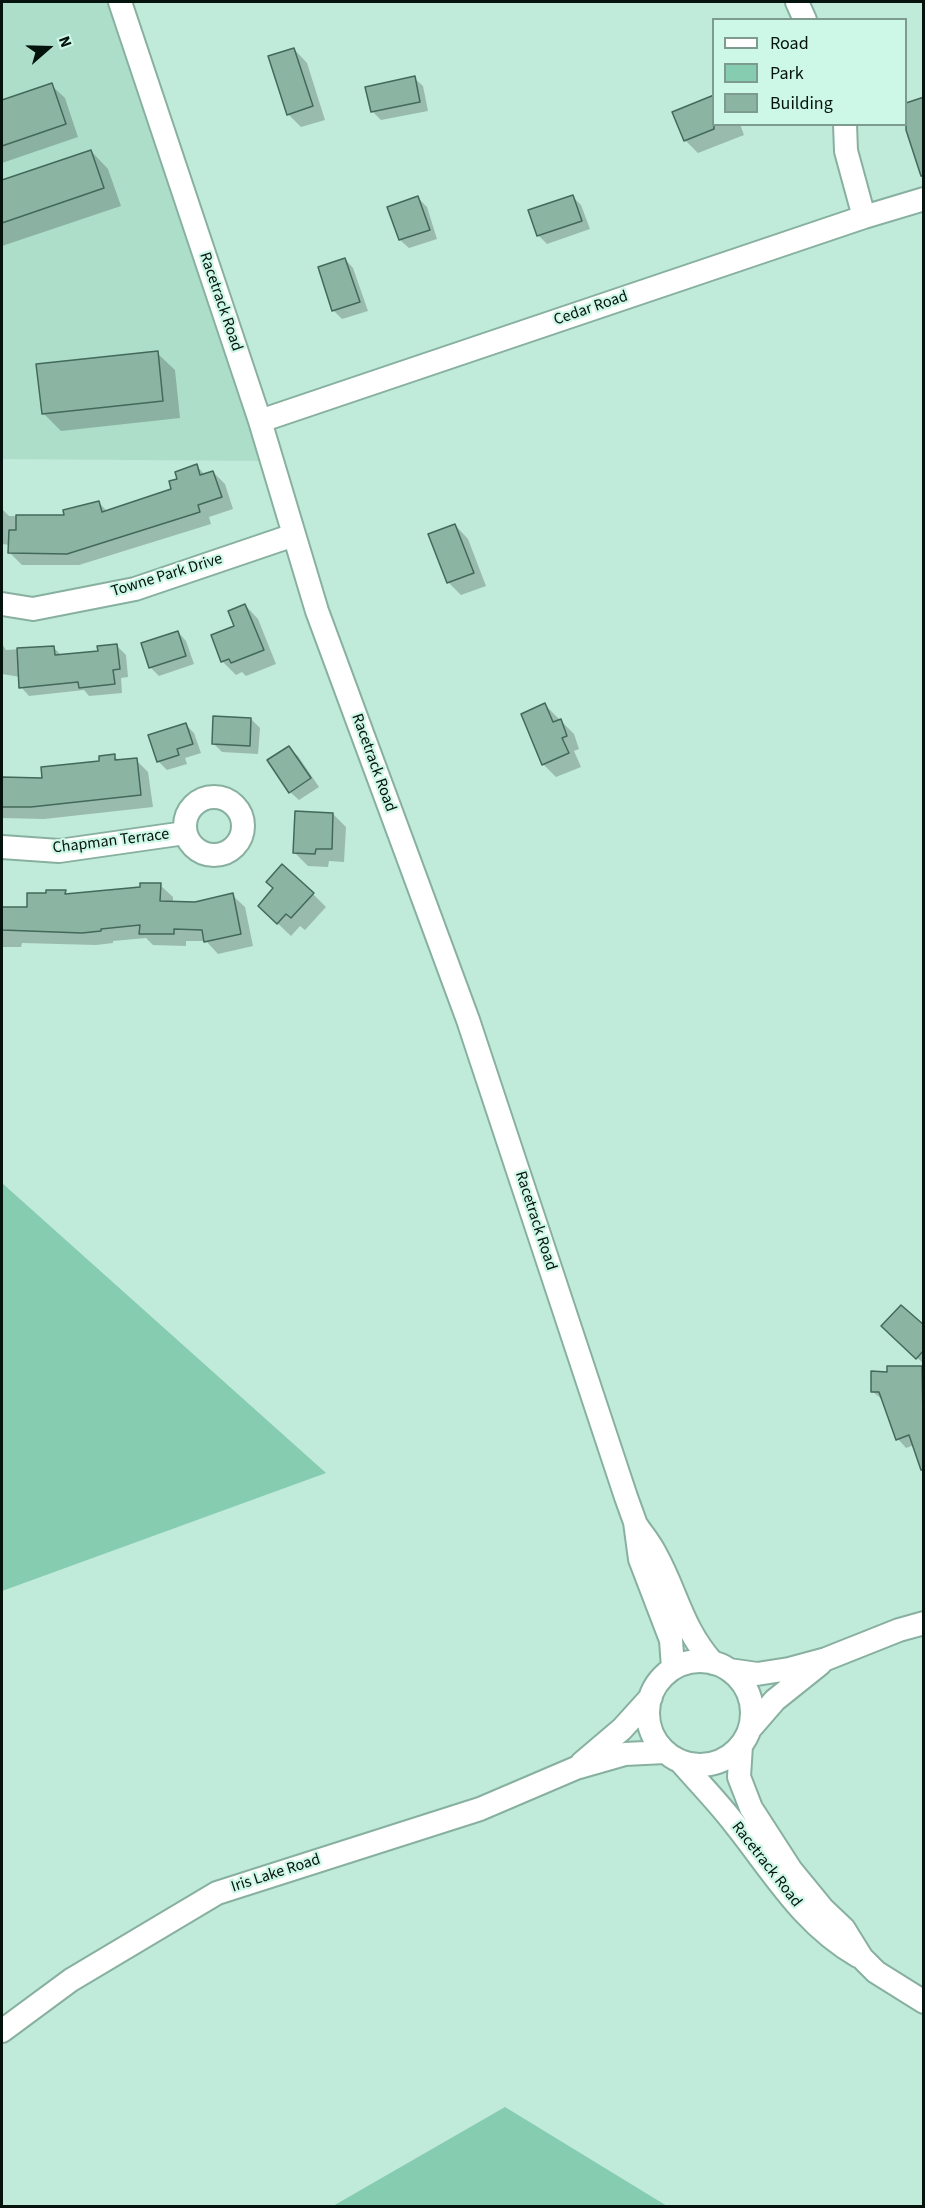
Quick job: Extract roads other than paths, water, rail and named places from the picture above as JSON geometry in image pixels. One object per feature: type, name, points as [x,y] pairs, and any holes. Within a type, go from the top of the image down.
[{"type":"street","name":"Racetrack Road","points":[[120,2],[260,421],[317,610],[468,1020],[634,1522],[640,1559],[671,1640],[673,1668]]},
{"type":"street","points":[[797,2],[804,18]]},
{"type":"street","points":[[845,126],[846,151],[864,217]]},
{"type":"street","name":"Cedar Road","points":[[260,421],[864,217],[924,199]]},
{"type":"street","name":"Towne Park Drive","points":[[2,604],[33,609],[135,589],[294,535]]},
{"type":"street","name":"Chapman Terrace","points":[[2,847],[59,851],[185,833]]},
{"type":"street","name":"Racetrack Road","points":[[634,1522],[655,1552],[684,1621],[702,1650],[721,1666]]},
{"type":"street","points":[[826,1659],[775,1700],[729,1757],[713,1764],[696,1766],[673,1757],[656,1740],[650,1726],[648,1711],[656,1686],[673,1668],[686,1663],[700,1661],[757,1674],[789,1669],[826,1659],[899,1630],[924,1623]]},
{"type":"street","points":[[721,1666],[741,1682],[749,1697],[752,1713],[745,1738]]},
{"type":"street","name":"Iris Lake Road","points":[[576,1768],[622,1729],[651,1696]]},
{"type":"street","name":"Racetrack Road","points":[[745,1738],[739,1777],[751,1808],[791,1870],[844,1929],[862,1958],[876,1972],[924,2002]]},
{"type":"street","name":"Iris Lake Road","points":[[2,2031],[70,1980],[217,1893],[480,1809],[576,1768],[625,1754],[673,1757]]},
{"type":"street","name":"Racetrack Road","points":[[673,1757],[736,1825],[778,1883],[810,1920],[835,1942],[862,1958]]}]
